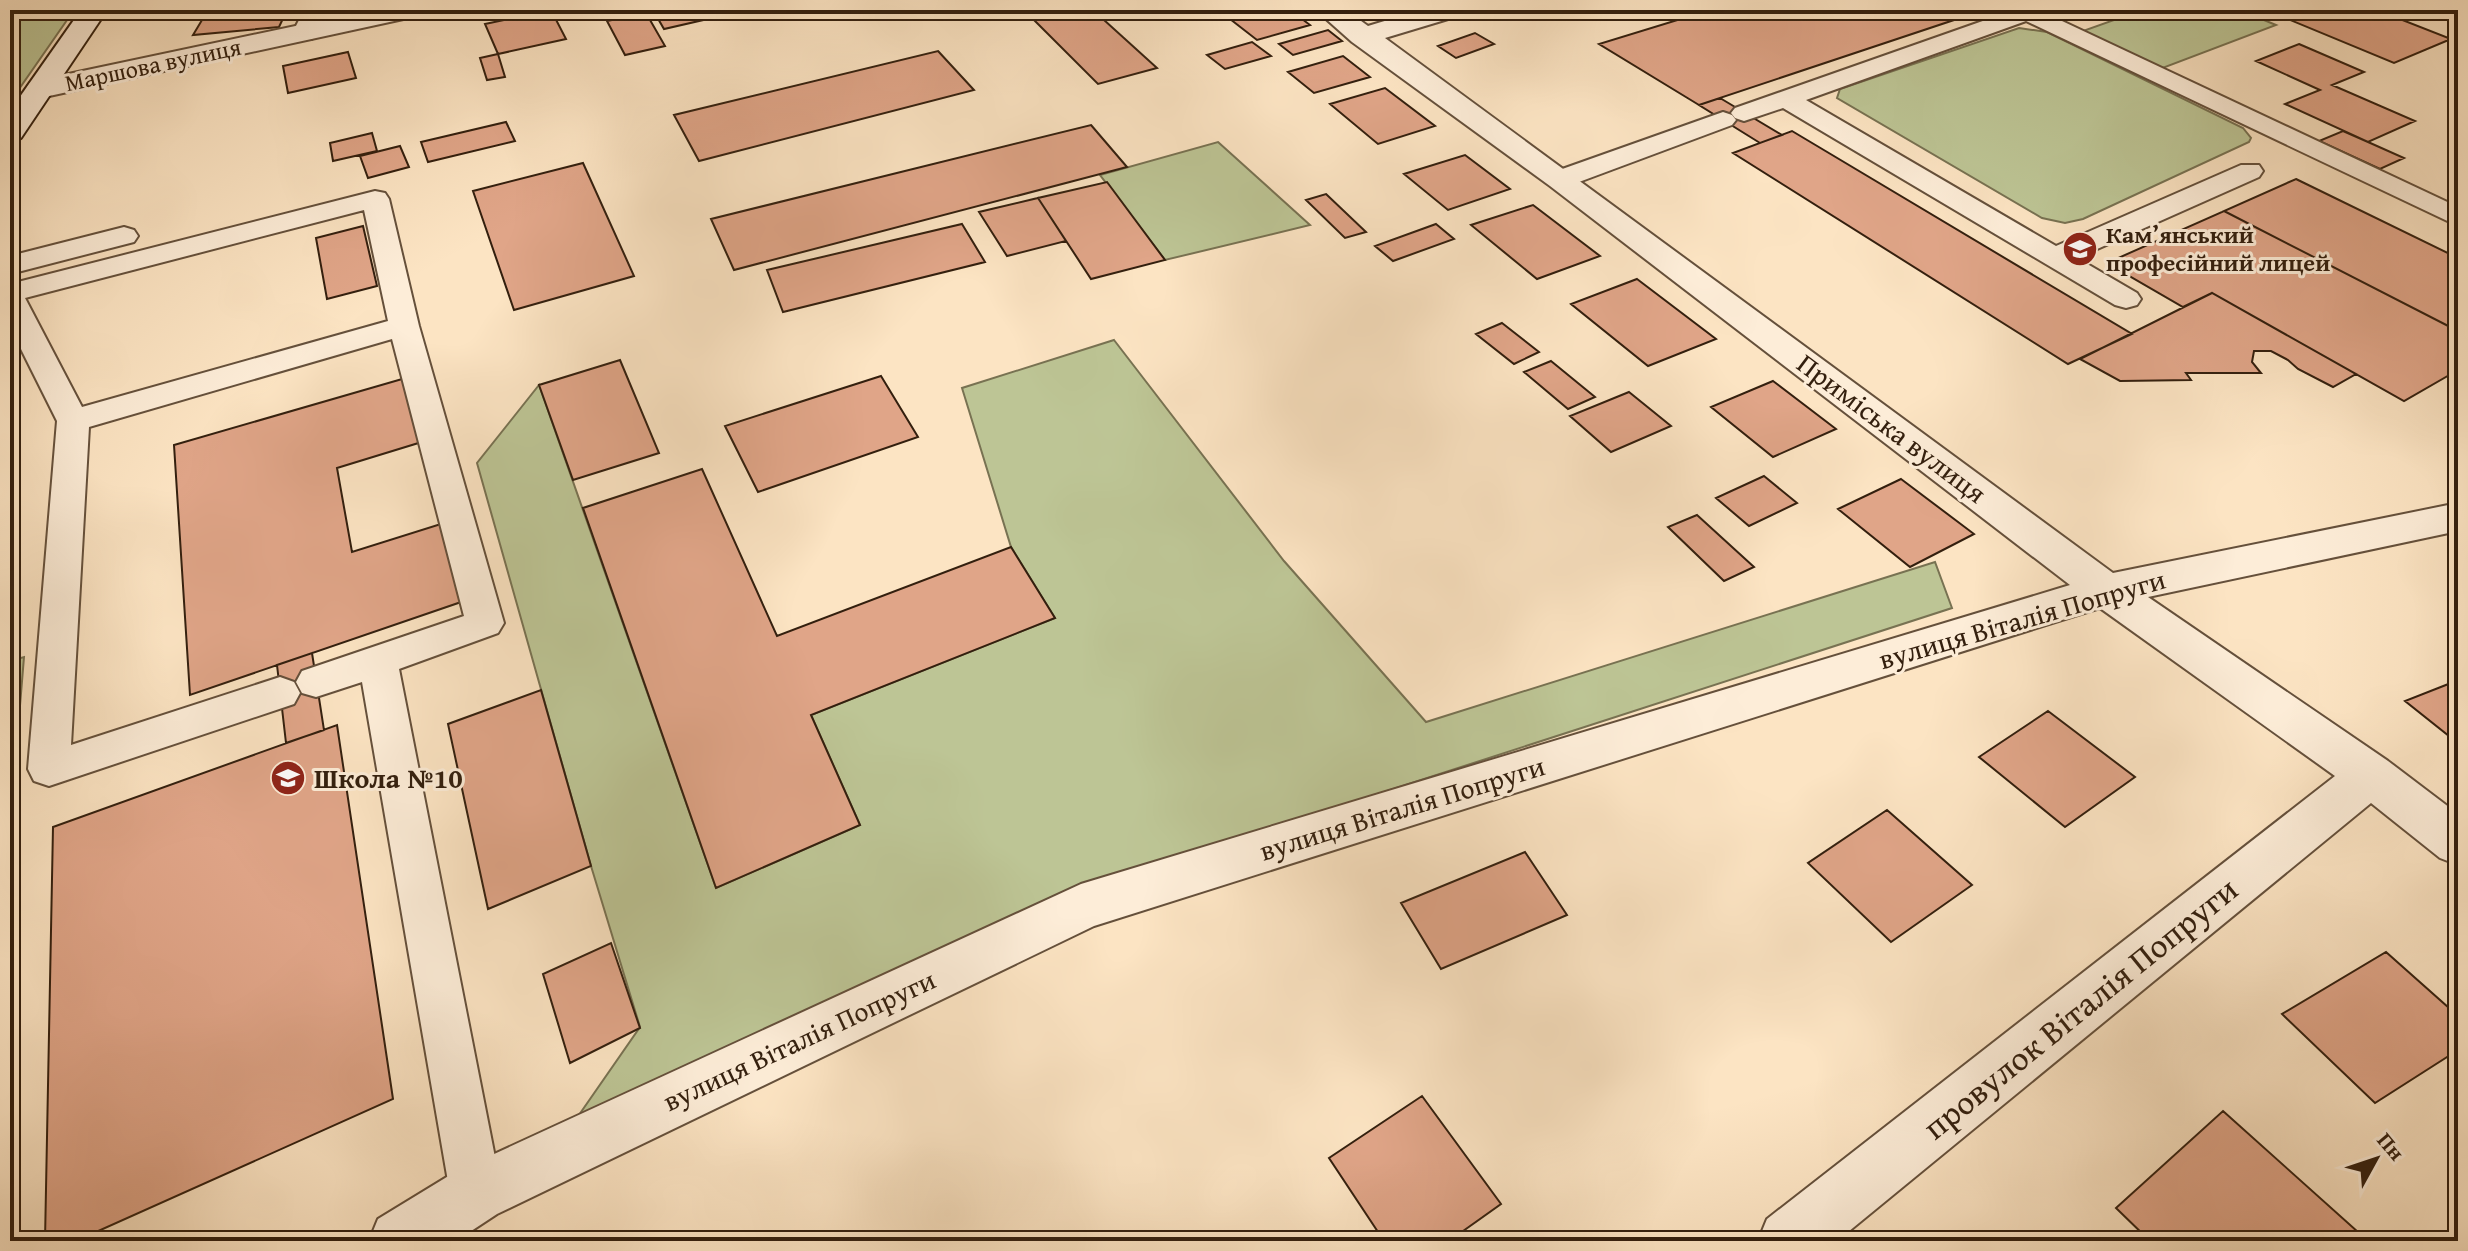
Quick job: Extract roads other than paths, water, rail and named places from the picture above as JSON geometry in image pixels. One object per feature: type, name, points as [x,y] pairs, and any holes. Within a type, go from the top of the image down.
[{"type":"street","points":[[10,132],[94,10]]},
{"type":"street","name":"Маршова вулиця","points":[[40,89],[310,22],[408,10]]},
{"type":"street","name":"Приміська вулиця","points":[[1329,10],[1561,179],[2106,590],[2371,775],[2458,843]]},
{"type":"street","points":[[1362,36],[1449,10]]},
{"type":"street","name":"вулиця Віталія Попруги","points":[[400,1241],[476,1193],[1081,907],[2106,590],[2458,517]]},
{"type":"street","name":"провулок Віталія Попруги","points":[[1789,1241],[2371,775]]},
{"type":"lane","points":[[1561,179],[2031,12],[2458,218]]},
{"type":"lane","points":[[1785,98],[2126,299]]},
{"type":"lane","points":[[2054,257],[2250,171]]},
{"type":"lane","points":[[10,265],[359,178],[375,199],[404,326],[485,623],[49,769],[73,421],[10,295],[375,199]]},
{"type":"lane","points":[[73,421],[404,326]]},
{"type":"lane","points":[[378,661],[476,1193]]},
{"type":"place","name":"Кам’янський професійний лицей","points":[[2080,249]]},
{"type":"place","name":"Школа №10","points":[[288,778]]}]
